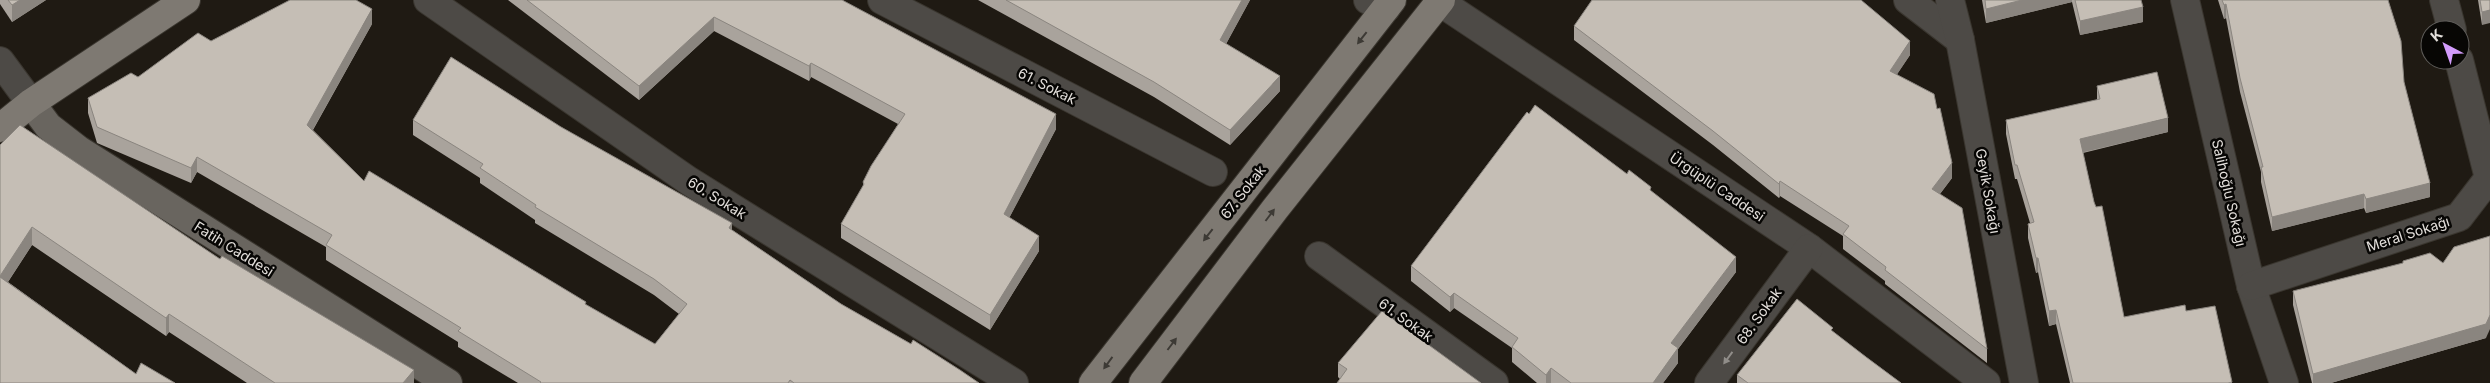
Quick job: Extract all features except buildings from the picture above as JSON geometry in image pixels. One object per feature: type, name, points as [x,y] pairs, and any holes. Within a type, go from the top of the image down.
[{"type":"main road","points":[[0,128],[30,102],[186,0]]},
{"type":"main road","points":[[1143,383],[1275,209],[1440,1]]},
{"type":"main road","name":"67. Sokak","points":[[1093,383],[1382,3]]},
{"type":"main road","points":[[0,111],[30,102]]},
{"type":"street","name":"60. Sokak","points":[[428,0],[689,181],[1014,383]]},
{"type":"street","name":"61. Sokak","points":[[882,0],[1213,172]]},
{"type":"street","points":[[1908,0],[1960,40]]},
{"type":"street","name":"Geyik Sokağı","points":[[1950,0],[1960,40],[2024,383]]},
{"type":"street","name":"Salihoğlu Sokağı","points":[[2185,0],[2251,286],[2284,383]]},
{"type":"street","points":[[2444,0],[2449,20]]},
{"type":"street","name":"Ürgüplü Caddesi","points":[[1440,1],[1808,248],[1986,383]]},
{"type":"street","points":[[0,61],[30,102]]},
{"type":"street","name":"Meral Sokağı","points":[[2251,286],[2459,217],[2490,178],[2462,70]]},
{"type":"street","name":"Fatih Caddesi","points":[[30,102],[48,126],[79,150],[448,383]]},
{"type":"street","name":"68. Sokak","points":[[1709,383],[1808,248]]},
{"type":"street","name":"61. Sokak","points":[[1319,256],[1494,383]]}]
